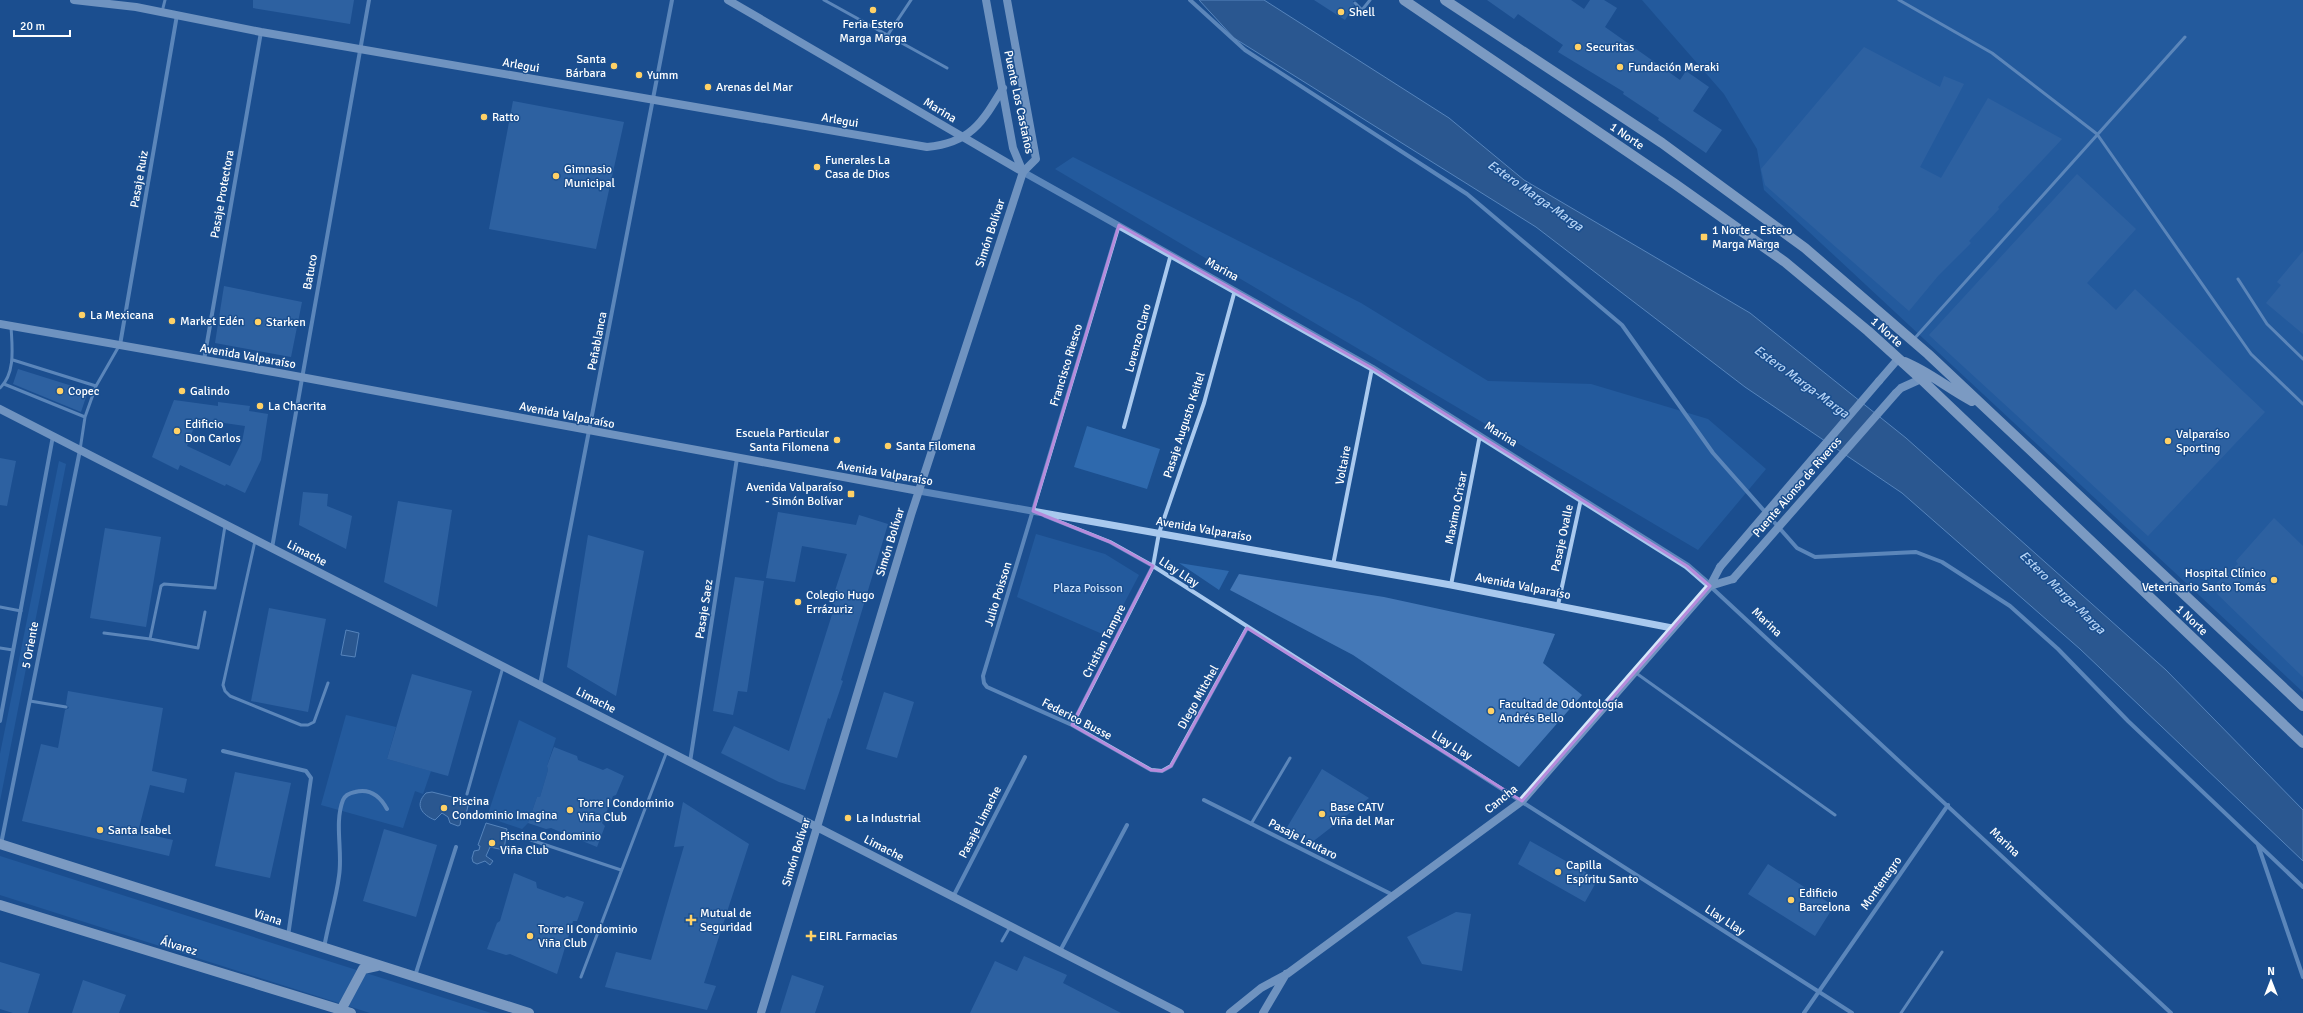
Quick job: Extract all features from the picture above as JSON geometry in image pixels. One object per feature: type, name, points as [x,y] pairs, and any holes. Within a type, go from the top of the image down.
[{"type":"main road","name":"Arlegui","points":[[74,0],[137,4],[162,12],[261,32],[913,145],[941,145],[963,138]]},
{"type":"main road","name":"Marina","points":[[728,0],[1023,172]]},
{"type":"main road","name":"Puente Los Castaños","points":[[986,0],[1014,148],[1023,172],[1036,159],[1007,0]]},
{"type":"main road","name":"1 Norte","points":[[1404,0],[1675,184],[1785,262],[1868,331],[1921,379],[2303,743]]},
{"type":"main road","name":"1 Norte","points":[[1445,0],[1662,143],[1805,248],[1912,341],[1984,407],[2303,706]]},
{"type":"main road","points":[[963,138],[979,125],[1002,88]]},
{"type":"main road","name":"Simón Bolívar","points":[[761,1013],[918,491],[1023,172]]},
{"type":"main road","name":"Avenida Valparaíso","points":[[0,324],[301,377],[590,432],[918,491]]},
{"type":"main road","points":[[1898,359],[1919,368],[1953,391],[1984,407]]},
{"type":"main road","name":"Puente Alonso de Riveros","points":[[1720,567],[1898,359]]},
{"type":"main road","name":"Puente Alonso de Riveros","points":[[1710,586],[1733,580],[1896,393],[1901,388],[1921,379]]},
{"type":"main road","name":"Limache","points":[[0,409],[1180,1013]]},
{"type":"main road","name":"Cancha","points":[[1230,1013],[1262,988],[1287,974],[1522,801],[1710,586],[1720,567]]},
{"type":"main road","name":"Viana","points":[[0,845],[529,1013]]},
{"type":"main road","name":"Álvarez","points":[[0,904],[346,1011]]},
{"type":"main road","points":[[346,1011],[363,969],[379,966]]},
{"type":"main road","name":"Cancha","points":[[1263,1013],[1287,974]]},
{"type":"street","name":"Batuco","points":[[272,548],[301,377],[369,0]]},
{"type":"street","name":"Peñablanca","points":[[540,686],[672,0]]},
{"type":"street","points":[[1190,0],[1245,50],[1467,194],[1622,325],[1712,453],[1797,548],[1815,557],[1916,552],[1942,562],[2010,606],[2042,635],[2128,721],[2303,887]]},
{"type":"street","name":"Pasaje Ruiz","points":[[120,346],[177,15]]},
{"type":"street","name":"Pasaje Protectora","points":[[204,360],[261,32]]},
{"type":"street","name":"Marina","points":[[1023,172],[1236,290],[1372,368],[1692,570],[1948,805],[2171,1013]]},
{"type":"street","name":"Francisco Riesco","points":[[1033,511],[1119,225]]},
{"type":"street","name":"Lorenzo Claro","points":[[1124,427],[1171,254]]},
{"type":"street","name":"Pasaje Augusto Keitel","points":[[1153,566],[1159,533],[1204,403],[1236,290]]},
{"type":"street","name":"Voltaire","points":[[1333,565],[1372,368]]},
{"type":"street","name":"Maximo Crisar","points":[[1451,585],[1480,435]]},
{"type":"street","name":"5 Oriente","points":[[0,721],[53,436]]},
{"type":"street","name":"5 Oriente","points":[[0,845],[80,450]]},
{"type":"street","name":"Pasaje Saez","points":[[690,762],[737,458]]},
{"type":"street","name":"Avenida Valparaíso","points":[[918,491],[1451,585],[1672,628]]},
{"type":"street","name":"Pasaje Ovalle","points":[[1558,605],[1581,499]]},
{"type":"street","name":"Llay Llay","points":[[1033,511],[1110,542],[1153,566],[1247,628],[1522,801],[1817,992],[1852,1013]]},
{"type":"street","name":"Julio Poisson","points":[[984,683],[983,676],[1033,511]]},
{"type":"street","name":"Cristian Tampre","points":[[1072,725],[1153,566]]},
{"type":"street","name":"DIego Mitchel","points":[[1162,771],[1171,766],[1247,628]]},
{"type":"street","name":"Federico Busse","points":[[984,683],[987,687],[1072,725],[1151,770],[1162,771]]},
{"type":"street","points":[[223,751],[306,771],[311,778],[288,936]]},
{"type":"street","name":"Pasaje Limache","points":[[953,897],[1025,757]]},
{"type":"street","points":[[324,948],[339,876],[340,825],[344,799],[350,793],[363,790],[372,792],[382,801],[387,809]]},
{"type":"street","name":"Pasaje Lautaro","points":[[1204,800],[1394,895]]},
{"type":"street","name":"Montenegro","points":[[1804,1013],[1817,992],[1948,805]]},
{"type":"street","points":[[1060,952],[1126,825]]},
{"type":"street","points":[[2258,844],[2303,977]]},
{"type":"street","points":[[415,977],[456,847]]},
{"type":"lane","points":[[162,12],[164,0]]},
{"type":"lane","points":[[824,0],[946,68]]},
{"type":"lane","points":[[887,36],[911,0]]},
{"type":"lane","points":[[1355,3],[1362,10],[1370,0]]},
{"type":"lane","points":[[1899,0],[1992,53],[2097,134],[2251,354],[2303,404]]},
{"type":"lane","points":[[1912,341],[2186,37]]},
{"type":"lane","points":[[2238,279],[2267,324],[2303,359]]},
{"type":"lane","points":[[0,388],[4,384],[13,360],[11,326]]},
{"type":"lane","points":[[80,450],[85,417],[96,386],[120,346]]},
{"type":"lane","points":[[13,360],[96,386]]},
{"type":"lane","points":[[4,384],[85,417]]},
{"type":"lane","points":[[150,639],[161,586],[164,584],[215,588],[225,524]]},
{"type":"lane","points":[[256,540],[223,685],[225,691],[230,696],[301,725],[308,725],[314,722],[328,683]]},
{"type":"lane","points":[[0,607],[21,611]]},
{"type":"lane","points":[[104,633],[150,639],[198,648],[205,612]]},
{"type":"lane","points":[[0,648],[13,650]]},
{"type":"lane","points":[[467,794],[503,667]]},
{"type":"lane","points":[[1635,671],[1835,814]]},
{"type":"lane","points":[[30,701],[66,707]]},
{"type":"lane","points":[[580,977],[667,751]]},
{"type":"lane","points":[[1251,824],[1290,758]]},
{"type":"lane","points":[[525,838],[621,870]]},
{"type":"lane","points":[[1002,941],[1010,926]]},
{"type":"lane","points":[[1901,1013],[1942,952]]},
{"type":"highlighted area","points":[[1119,225],[1372,368],[1687,566],[1710,586],[1522,801],[1247,628],[1171,766],[1162,771],[1151,770],[1072,725],[1153,566],[1110,542],[1033,511]]},
{"type":"green space","name":"Valparaíso Sporting","points":[[1642,0],[2303,0],[2303,692],[1764,190],[1757,149],[1724,94]]},
{"type":"green space","points":[[1073,157],[1361,303],[1488,381],[1591,384],[1708,419],[1766,469],[1698,550],[1055,169]]},
{"type":"green space","points":[[1087,426],[1160,449],[1147,489],[1074,467]]},
{"type":"green space","points":[[59,461],[66,464],[0,801],[0,754]]},
{"type":"green space","name":"Plaza Poisson","points":[[1036,534],[1105,554],[1139,575],[1107,636],[1017,597]]},
{"type":"green space","points":[[1179,563],[1229,571],[1219,590]]},
{"type":"green space","points":[[346,715],[396,727],[387,759],[431,771],[423,794],[415,791],[403,828],[321,805]]},
{"type":"green space","points":[[519,720],[556,738],[547,766],[548,770],[540,797],[537,797],[528,823],[522,829],[487,817]]},
{"type":"green space","points":[[0,856],[491,1013],[370,1013],[0,895]]},
{"type":"water","name":"Estero Marga-Marga","points":[[1199,0],[1264,0],[1449,118],[1524,180],[1750,313],[1906,438],[2166,670],[2303,810],[2303,861],[2080,649],[1902,493],[1745,387],[1536,227],[1234,38]]},
{"type":"water","points":[[346,630],[359,633],[355,657],[341,655]]},
{"type":"water","name":"Piscina Condominio Imagina","points":[[432,792],[456,798],[462,804],[468,806],[466,814],[462,813],[460,825],[458,826],[450,823],[448,817],[442,813],[435,820],[423,812],[420,805],[422,797],[426,793]]},
{"type":"water","name":"Piscina Condominio Viña Club","points":[[486,823],[507,829],[504,850],[490,847],[486,856],[493,861],[490,865],[485,861],[477,864],[473,862],[472,858],[474,851],[479,850],[480,846],[478,845]]},
{"type":"building","points":[[253,0],[354,0],[350,24],[253,8]]},
{"type":"building","name":"Shell","points":[[1314,0],[1358,0],[1353,1],[1354,6],[1345,20]]},
{"type":"building","points":[[1487,0],[1571,0],[1584,9],[1590,0],[1604,0],[1617,8],[1605,27],[1680,80],[1686,71],[1709,87],[1693,111],[1722,130],[1706,153],[1658,120],[1659,118],[1623,94],[1624,92],[1558,52],[1563,45],[1518,14],[1514,19]]},
{"type":"building","points":[[1864,47],[1940,87],[1944,76],[1964,84],[1920,167],[1941,178],[1988,98],[2062,139],[1998,207],[1999,209],[1969,241],[1971,243],[1938,276],[1909,311],[1765,185],[1761,169]]},
{"type":"building","name":"Gimnasio Municipal","points":[[513,101],[624,122],[596,249],[489,229]]},
{"type":"building","points":[[2077,174],[2136,229],[2087,283],[2116,310],[2135,289],[2265,412],[2148,536],[1929,335]]},
{"type":"building","points":[[2303,251],[2303,334],[2266,303],[2281,285],[2277,282]]},
{"type":"building","name":"Starken","points":[[224,286],[302,302],[291,357],[215,343]]},
{"type":"building","points":[[18,369],[88,391],[81,412],[13,384]]},
{"type":"building","points":[[174,400],[218,406],[218,402],[250,406],[249,411],[268,414],[261,460],[245,493],[226,484],[225,486],[180,465],[178,470],[152,457]],"holes":[[[197,419],[245,426],[242,442],[230,466],[187,446]]]},
{"type":"building","points":[[0,458],[16,461],[7,506],[0,505]]},
{"type":"building","points":[[303,492],[328,494],[327,506],[352,516],[346,549],[299,525]]},
{"type":"building","points":[[398,501],[452,510],[437,607],[384,582]]},
{"type":"building","points":[[778,512],[856,525],[859,515],[888,524],[841,680],[843,681],[830,719],[828,718],[805,790],[779,782],[721,753],[734,726],[789,751],[835,605],[831,603],[847,554],[802,546],[795,582],[766,578]]},
{"type":"building","name":"Hospital Clínico Veterinario Santo Tomás","points":[[2274,518],[2303,546],[2303,677],[2211,588],[2238,564],[2236,561]]},
{"type":"building","points":[[105,528],[161,537],[146,627],[90,618]]},
{"type":"building","points":[[588,535],[644,551],[616,696],[567,667]]},
{"type":"building","name":"Facultad de Odontología Andrés Bello","points":[[1239,574],[1384,597],[1555,634],[1543,663],[1582,695],[1519,767],[1353,655],[1230,590]]},
{"type":"building","points":[[735,577],[764,581],[747,692],[738,691],[733,715],[713,711]]},
{"type":"building","points":[[269,608],[326,619],[308,712],[251,701]]},
{"type":"building","points":[[412,674],[472,691],[448,776],[387,759]]},
{"type":"building","points":[[68,691],[163,708],[152,771],[187,779],[184,793],[150,785],[138,832],[173,840],[169,856],[22,821],[41,744],[58,748],[65,710],[69,708],[66,704]]},
{"type":"building","points":[[884,692],[914,702],[897,758],[866,749]]},
{"type":"building","name":"Torre I Condominio Viña Club","points":[[554,747],[577,756],[578,760],[603,770],[607,768],[624,776],[616,795],[613,796],[602,823],[605,826],[597,847],[551,828],[546,829],[528,823],[537,797],[540,797],[548,770],[547,766]]},
{"type":"building","name":"Base CATV Viña del Mar","points":[[1322,769],[1369,798],[1311,843],[1286,829]]},
{"type":"building","points":[[235,772],[291,783],[270,878],[215,866]]},
{"type":"building","points":[[683,802],[749,844],[704,983],[716,986],[707,1010],[605,987],[616,952],[651,960],[684,846],[674,847]]},
{"type":"building","points":[[384,829],[437,845],[416,917],[363,901]]},
{"type":"building","name":"Capilla Espíritu Santo","points":[[1530,841],[1598,879],[1585,902],[1518,864]]},
{"type":"building","name":"Edificio Barcelona","points":[[1768,864],[1834,906],[1815,936],[1748,894]]},
{"type":"building","name":"Torre II Condominio Viña Club","points":[[514,873],[536,882],[537,888],[564,898],[567,896],[584,902],[577,921],[573,921],[557,974],[510,954],[506,955],[487,949],[497,923],[500,921]]},
{"type":"building","points":[[1456,912],[1471,914],[1462,971],[1422,964],[1407,937]]},
{"type":"building","points":[[1024,956],[1067,975],[1063,983],[1121,1013],[970,1013],[995,961],[1017,971]]},
{"type":"building","points":[[0,962],[40,974],[28,1013],[13,1013],[0,1009]]},
{"type":"building","points":[[792,975],[824,986],[815,1013],[780,1013]]},
{"type":"building","points":[[83,980],[126,995],[119,1013],[72,1013]]},
{"type":"place","name":"Feria Estero Marga Marga","points":[[873,10]]},
{"type":"place","name":"Shell","points":[[1341,12]]},
{"type":"place","name":"Securitas","points":[[1578,47]]},
{"type":"place","name":"Santa Bárbara","points":[[614,66]]},
{"type":"place","name":"Fundación Meraki","points":[[1620,67]]},
{"type":"place","name":"Yumm","points":[[639,75]]},
{"type":"place","name":"Arenas del Mar","points":[[708,87]]},
{"type":"place","name":"Ratto","points":[[484,117]]},
{"type":"place","name":"Funerales La Casa de Dios","points":[[817,167]]},
{"type":"place","name":"Gimnasio Municipal","points":[[556,176]]},
{"type":"place","name":"1 Norte - Estero Marga Marga","points":[[1704,237]]},
{"type":"place","name":"La Mexicana","points":[[82,315]]},
{"type":"place","name":"Market Edén","points":[[172,321]]},
{"type":"place","name":"Starken","points":[[258,322]]},
{"type":"place","name":"Copec","points":[[60,391]]},
{"type":"place","name":"Galindo","points":[[182,391]]},
{"type":"place","name":"La Chacrita","points":[[260,406]]},
{"type":"place","name":"Edificio Don Carlos","points":[[177,431]]},
{"type":"place","name":"Escuela Particular Santa Filomena","points":[[837,440]]},
{"type":"place","name":"Valparaíso Sporting","points":[[2168,441]]},
{"type":"place","name":"Santa Filomena","points":[[888,446]]},
{"type":"place","name":"Avenida Valparaíso - Simón Bolívar","points":[[851,494]]},
{"type":"place","name":"Hospital Clínico Veterinario Santo Tomás","points":[[2274,580]]},
{"type":"place","name":"Colegio Hugo Errázuriz","points":[[798,602]]},
{"type":"place","name":"Facultad de Odontología Andrés Bello","points":[[1491,711]]},
{"type":"place","name":"Piscina Condominio Imagina","points":[[444,808]]},
{"type":"place","name":"Torre I Condominio Viña Club","points":[[570,810]]},
{"type":"place","name":"Base CATV Viña del Mar","points":[[1322,814]]},
{"type":"place","name":"La Industrial","points":[[848,818]]},
{"type":"place","name":"Santa Isabel","points":[[100,830]]},
{"type":"place","name":"Piscina Condominio Viña Club","points":[[492,843]]},
{"type":"place","name":"Capilla Espíritu Santo","points":[[1558,872]]},
{"type":"place","name":"Edificio Barcelona","points":[[1791,900]]},
{"type":"place","name":"Mutual de Seguridad","points":[[691,920]]},
{"type":"place","name":"Torre II Condominio Viña Club","points":[[530,936]]},
{"type":"place","name":"EIRL Farmacias","points":[[811,936]]}]
